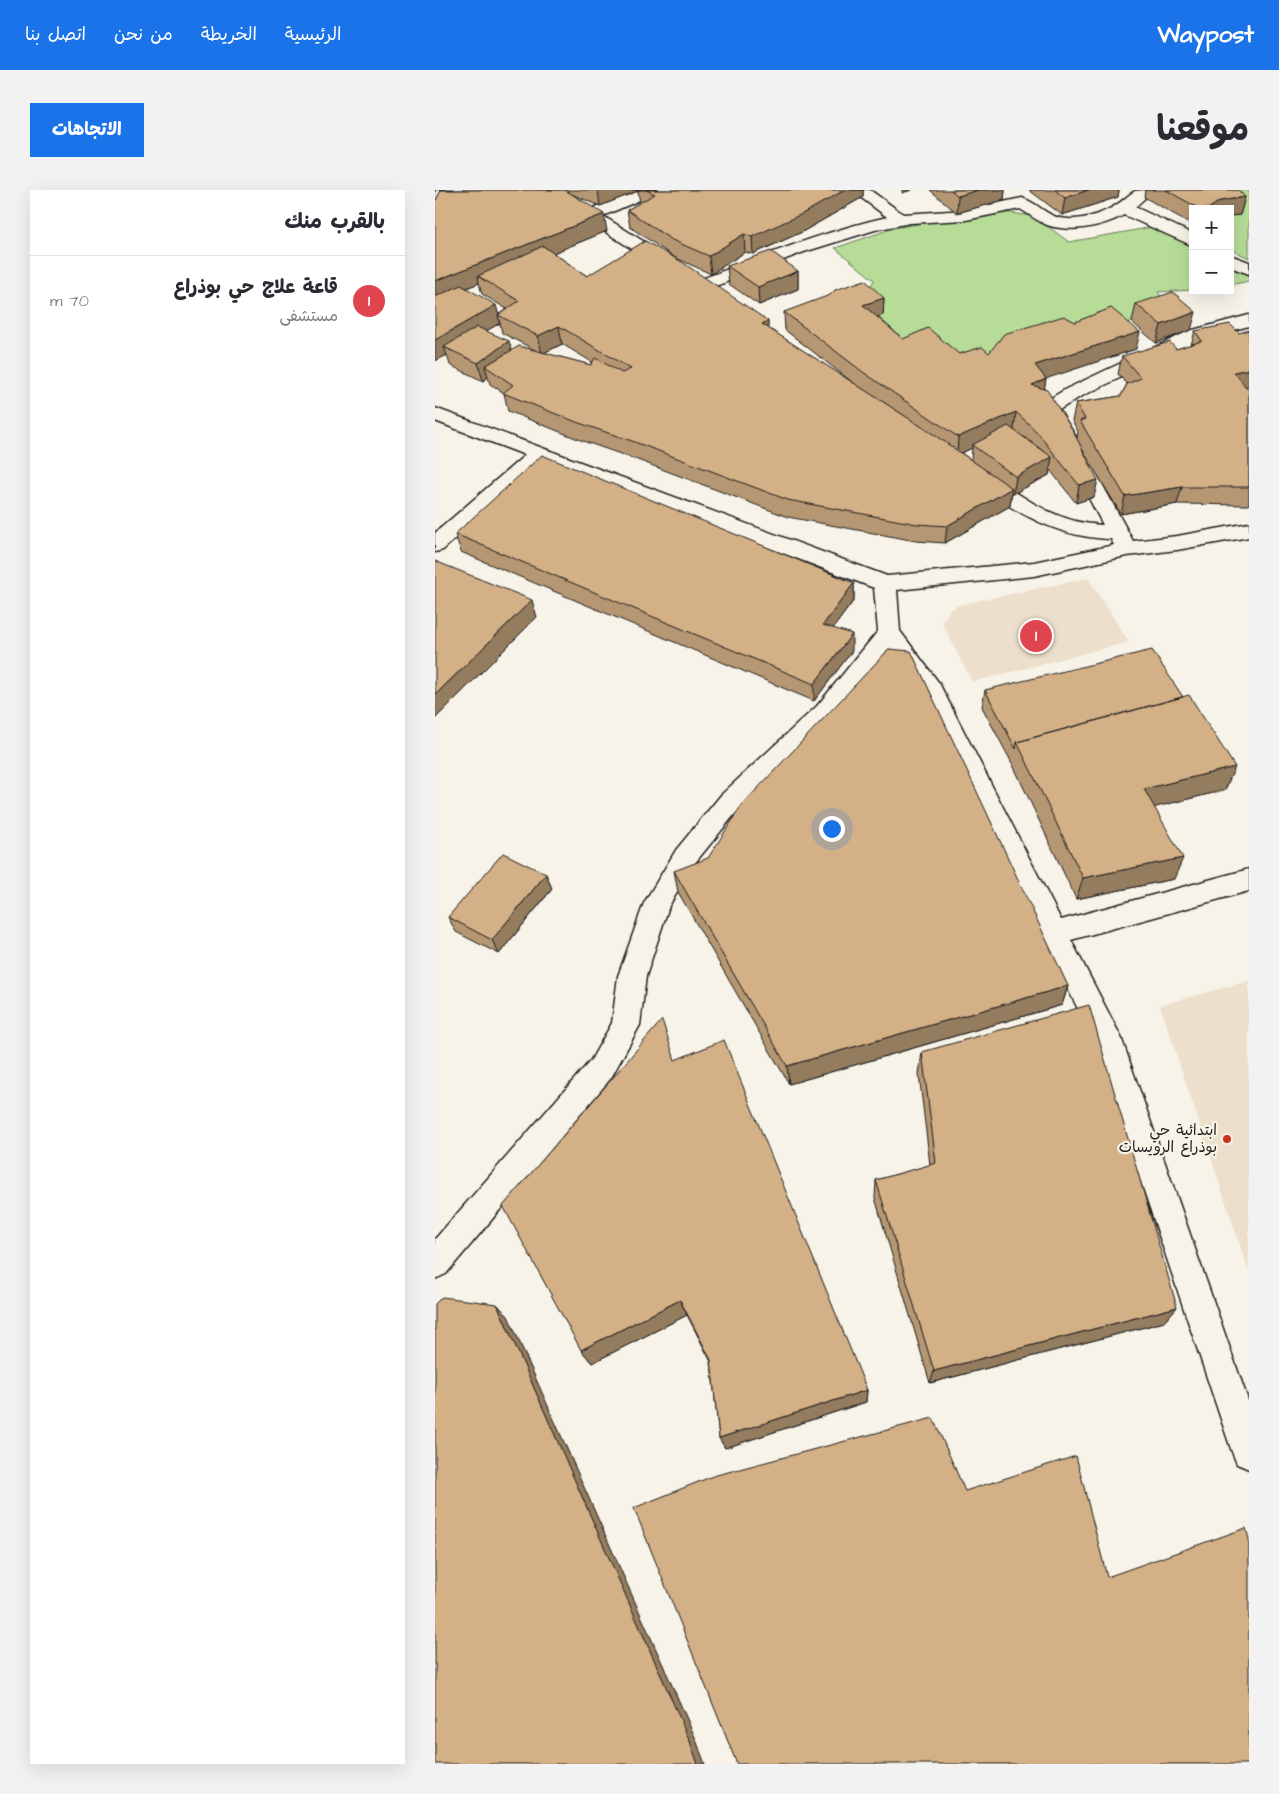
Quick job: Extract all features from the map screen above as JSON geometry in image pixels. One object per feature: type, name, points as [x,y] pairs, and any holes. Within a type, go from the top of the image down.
[{"type":"street","points":[[435,200],[445,190]]},
{"type":"street","points":[[545,190],[591,215],[709,291],[832,238],[867,226],[901,219],[948,217],[1022,203]]},
{"type":"street","points":[[591,215],[650,190]]},
{"type":"street","points":[[859,190],[901,219]]},
{"type":"street","points":[[1007,190],[1022,203],[1049,220],[1064,223],[1087,223],[1108,217],[1125,208],[1146,190]]},
{"type":"street","points":[[1125,208],[1189,240]]},
{"type":"street","points":[[1234,262],[1249,269]]},
{"type":"street","points":[[1122,541],[1071,445],[1048,408],[1073,393],[1195,335],[1249,320]]},
{"type":"street","points":[[435,414],[885,584],[1034,569],[1122,541]]},
{"type":"street","points":[[435,545],[539,453]]},
{"type":"street","points":[[961,465],[1026,509],[1048,520],[1073,529],[1097,533],[1122,541],[1177,543],[1249,530]]},
{"type":"street","points":[[885,584],[889,632],[927,683],[1107,1037],[1249,1452]]},
{"type":"street","points":[[435,1263],[601,1069],[626,1024],[632,976],[657,903],[685,857],[730,802],[825,712],[889,632]]},
{"type":"street","points":[[1054,932],[1249,880]]},
{"type":"shaded area","points":[[1088,578],[1129,642],[972,682],[942,622],[949,611],[958,605]]},
{"type":"shaded area","name":"ابتدائية حي بوذراع الرويسات","points":[[1249,981],[1249,1272],[1160,1005]]},
{"type":"green space","points":[[1204,190],[1249,190],[1249,258],[1234,251],[1234,215],[1240,214],[1234,210],[1234,205],[1226,205]]},
{"type":"green space","points":[[994,211],[1034,216],[1069,242],[1164,225],[1189,236],[1189,290],[1158,292],[1169,310],[1132,322],[1107,326],[987,371],[902,357],[865,297],[874,280],[835,248],[894,228]]},
{"type":"green space","points":[[1234,261],[1249,270],[1249,281],[1234,284]]},
{"type":"building","points":[[441,190],[565,190],[604,214],[435,281],[435,202]]},
{"type":"building","points":[[646,190],[845,190],[802,214],[752,237],[744,234],[709,256],[672,240],[627,210],[655,194]]},
{"type":"building","points":[[951,190],[978,190],[958,196]]},
{"type":"building","points":[[1055,190],[1088,190],[1065,198]]},
{"type":"building","points":[[1166,190],[1238,190],[1245,197],[1220,201],[1214,205],[1193,205]]},
{"type":"building","points":[[645,241],[682,262],[768,321],[762,324],[933,434],[1012,488],[947,526],[917,524],[788,500],[503,393],[513,385],[485,366],[519,346],[591,365],[595,358],[622,373],[631,369],[559,326],[538,336],[498,315],[519,301],[478,276],[543,246],[587,276]]},
{"type":"building","points":[[771,251],[798,271],[758,287],[727,266]]},
{"type":"building","points":[[865,280],[884,298],[863,305],[903,339],[928,328],[959,354],[982,347],[989,353],[1004,334],[1064,316],[1075,322],[1111,308],[1140,332],[1035,365],[1046,379],[1032,385],[1047,390],[1072,429],[1098,480],[1079,485],[1036,431],[1016,412],[958,437],[863,372],[784,312],[830,295],[835,290]]},
{"type":"building","points":[[461,285],[496,305],[435,340],[435,297]]},
{"type":"building","points":[[1173,292],[1196,312],[1161,325],[1136,304]]},
{"type":"building","points":[[1230,324],[1239,333],[1249,330],[1249,369],[1234,372],[1249,391],[1249,487],[1182,487],[1125,496],[1080,421],[1085,419],[1076,403],[1121,396],[1127,384],[1141,378],[1122,356],[1170,342],[1176,349],[1202,341],[1195,331]]},
{"type":"building","points":[[477,327],[509,341],[478,363],[444,347]]},
{"type":"building","points":[[1008,426],[1052,457],[1016,477],[972,445]]},
{"type":"building","points":[[542,455],[854,583],[823,625],[852,634],[814,684],[455,534]]},
{"type":"building","points":[[435,561],[532,600],[435,695]]},
{"type":"building","points":[[889,649],[911,651],[1068,986],[787,1066],[674,871],[708,858],[742,805]]},
{"type":"building","points":[[1152,650],[1183,697],[1017,742],[1016,749],[985,690]]},
{"type":"building","points":[[1189,695],[1235,767],[1144,789],[1183,858],[1083,878],[1017,742]]},
{"type":"building","points":[[503,853],[546,874],[492,940],[448,917]]},
{"type":"building","points":[[1089,1005],[1177,1307],[934,1371],[876,1180],[936,1163],[922,1052]]},
{"type":"building","points":[[662,1020],[675,1060],[724,1040],[867,1390],[719,1438],[711,1360],[680,1300],[581,1350],[503,1206]]},
{"type":"building","points":[[442,1297],[497,1304],[689,1739],[698,1764],[435,1764],[435,1304]]},
{"type":"building","points":[[933,1418],[965,1491],[1076,1456],[1107,1577],[1246,1528],[1249,1539],[1249,1764],[737,1764],[634,1508],[713,1476]]},
{"type":"place","name":"قاعة علاج حي بوذراع","points":[[1036,636]]},
{"type":"place","name":"ابتدائية حي بوذراع الرويسات","points":[[1227,1139]]}]
